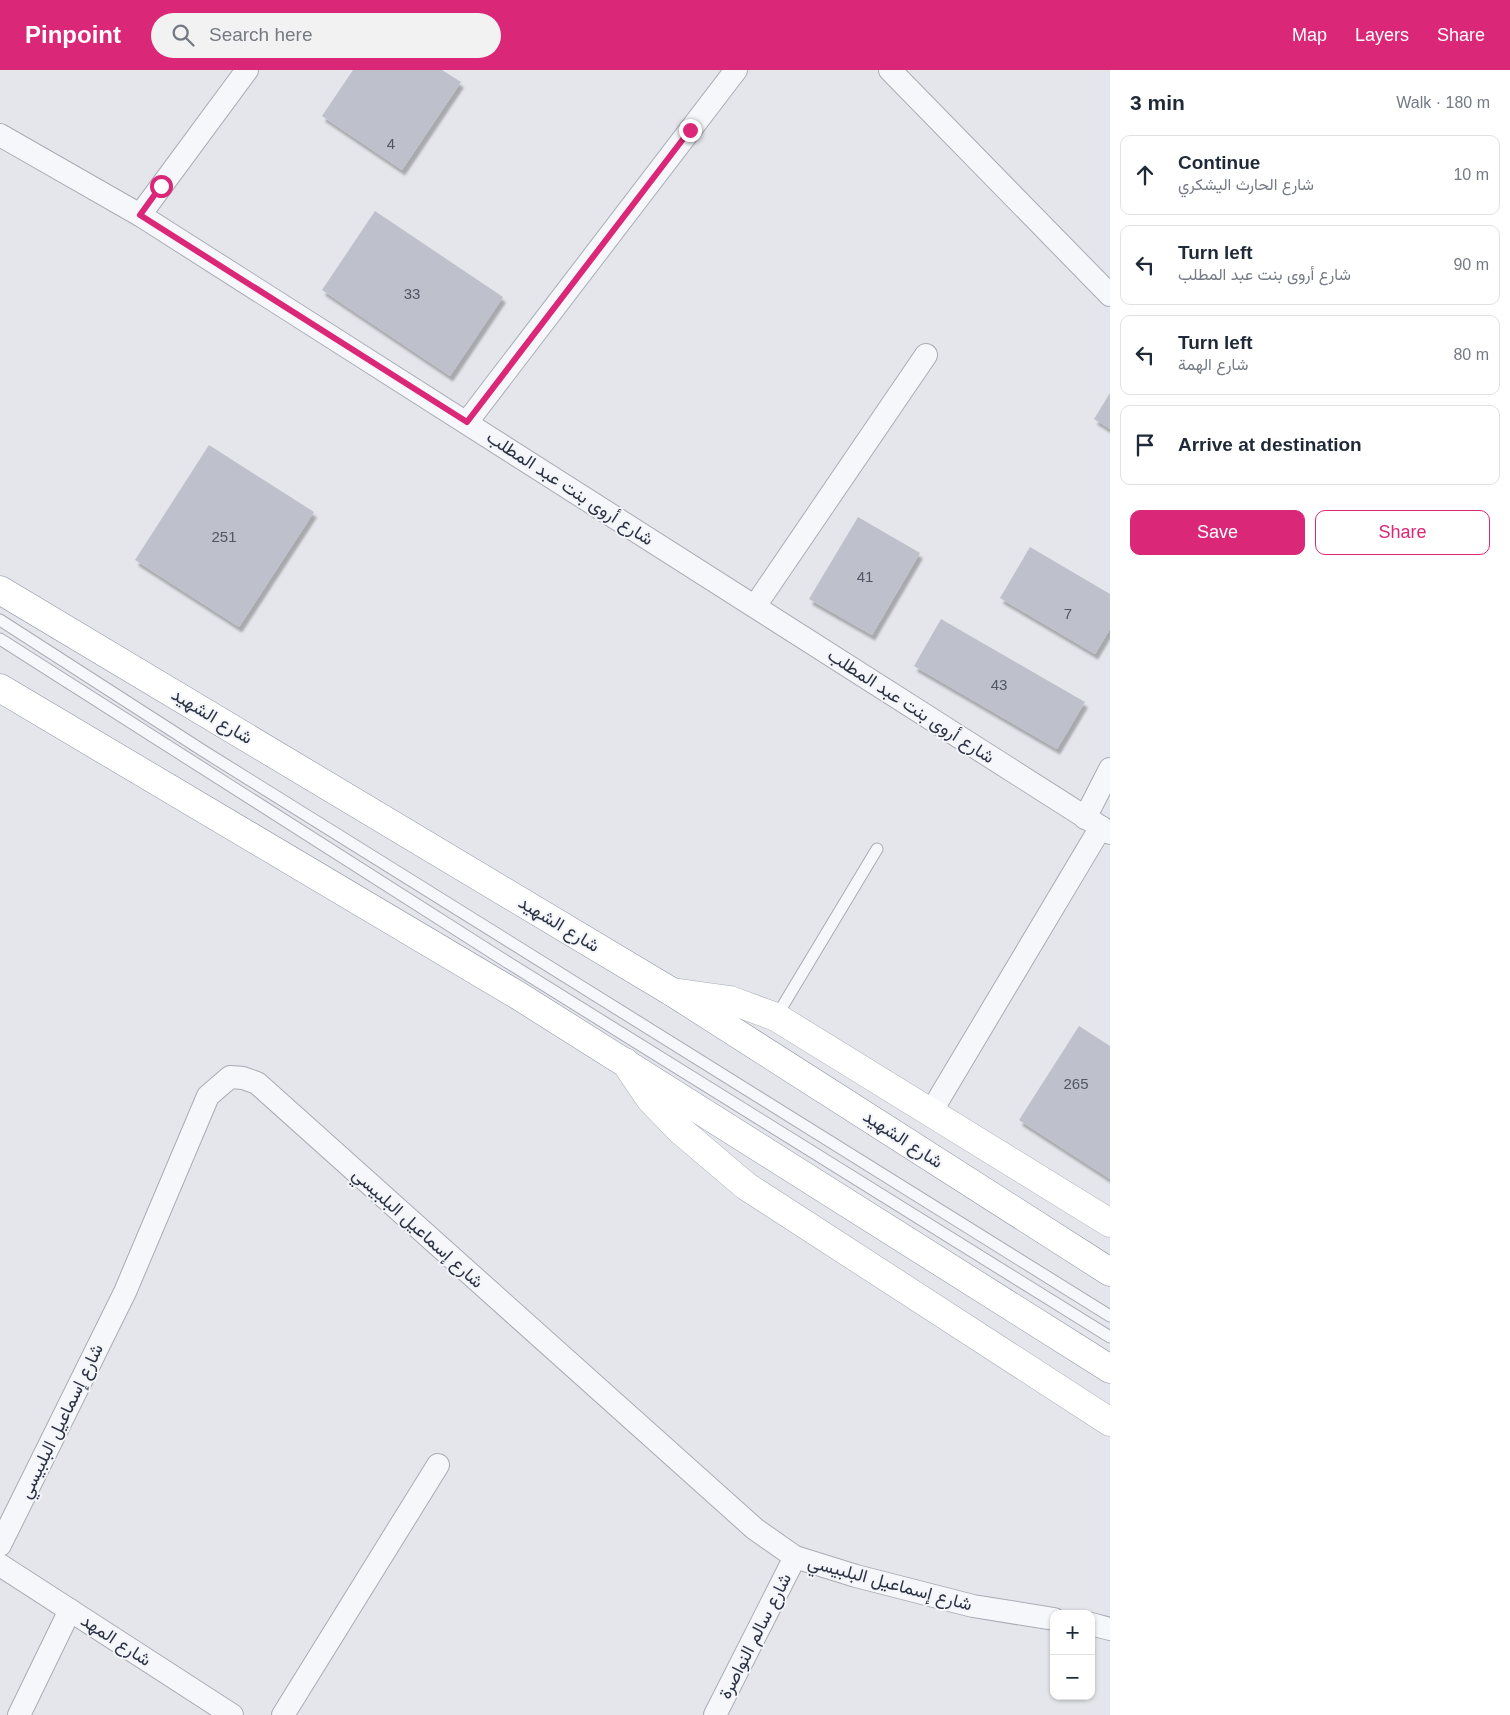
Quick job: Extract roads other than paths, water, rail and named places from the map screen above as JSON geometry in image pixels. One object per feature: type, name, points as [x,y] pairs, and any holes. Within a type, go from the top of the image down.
[{"type":"main road","name":"شارع الشهيد","points":[[0,590],[672,992],[1110,1272]]},
{"type":"main road","points":[[0,688],[520,996],[1110,1369]]},
{"type":"main road","points":[[672,992],[701,994],[730,1000],[776,1017],[1110,1223]]},
{"type":"main road","points":[[625,1062],[650,1099],[686,1136],[746,1186],[1110,1422]]},
{"type":"street","points":[[140,215],[247,70]]},
{"type":"street","points":[[467,422],[736,70]]},
{"type":"street","points":[[890,70],[1110,295]]},
{"type":"street","name":"شارع أروى بنت عبد المطلب","points":[[0,135],[140,215],[1099,826]]},
{"type":"street","points":[[756,606],[926,355]]},
{"type":"street","points":[[931,1112],[1099,826],[1110,769]]},
{"type":"street","name":"شارع إسماعيل البلبيسي","points":[[0,1545],[125,1292],[208,1096],[230,1077],[243,1078],[257,1084],[754,1529],[795,1557],[856,1576],[944,1599],[1050,1617]]},
{"type":"street","points":[[283,1715],[438,1465]]},
{"type":"street","name":"شارع سالم النواصرة","points":[[715,1715],[795,1557]]},
{"type":"street","name":"شارع المهد","points":[[0,1565],[232,1715]]},
{"type":"street","points":[[18,1715],[70,1610]]},
{"type":"street","points":[[1095,1625],[1110,1629]]},
{"type":"lane","points":[[0,620],[205,752],[1110,1316]]},
{"type":"lane","points":[[0,639],[507,962],[1110,1337]]},
{"type":"lane","points":[[776,1017],[877,849]]}]
